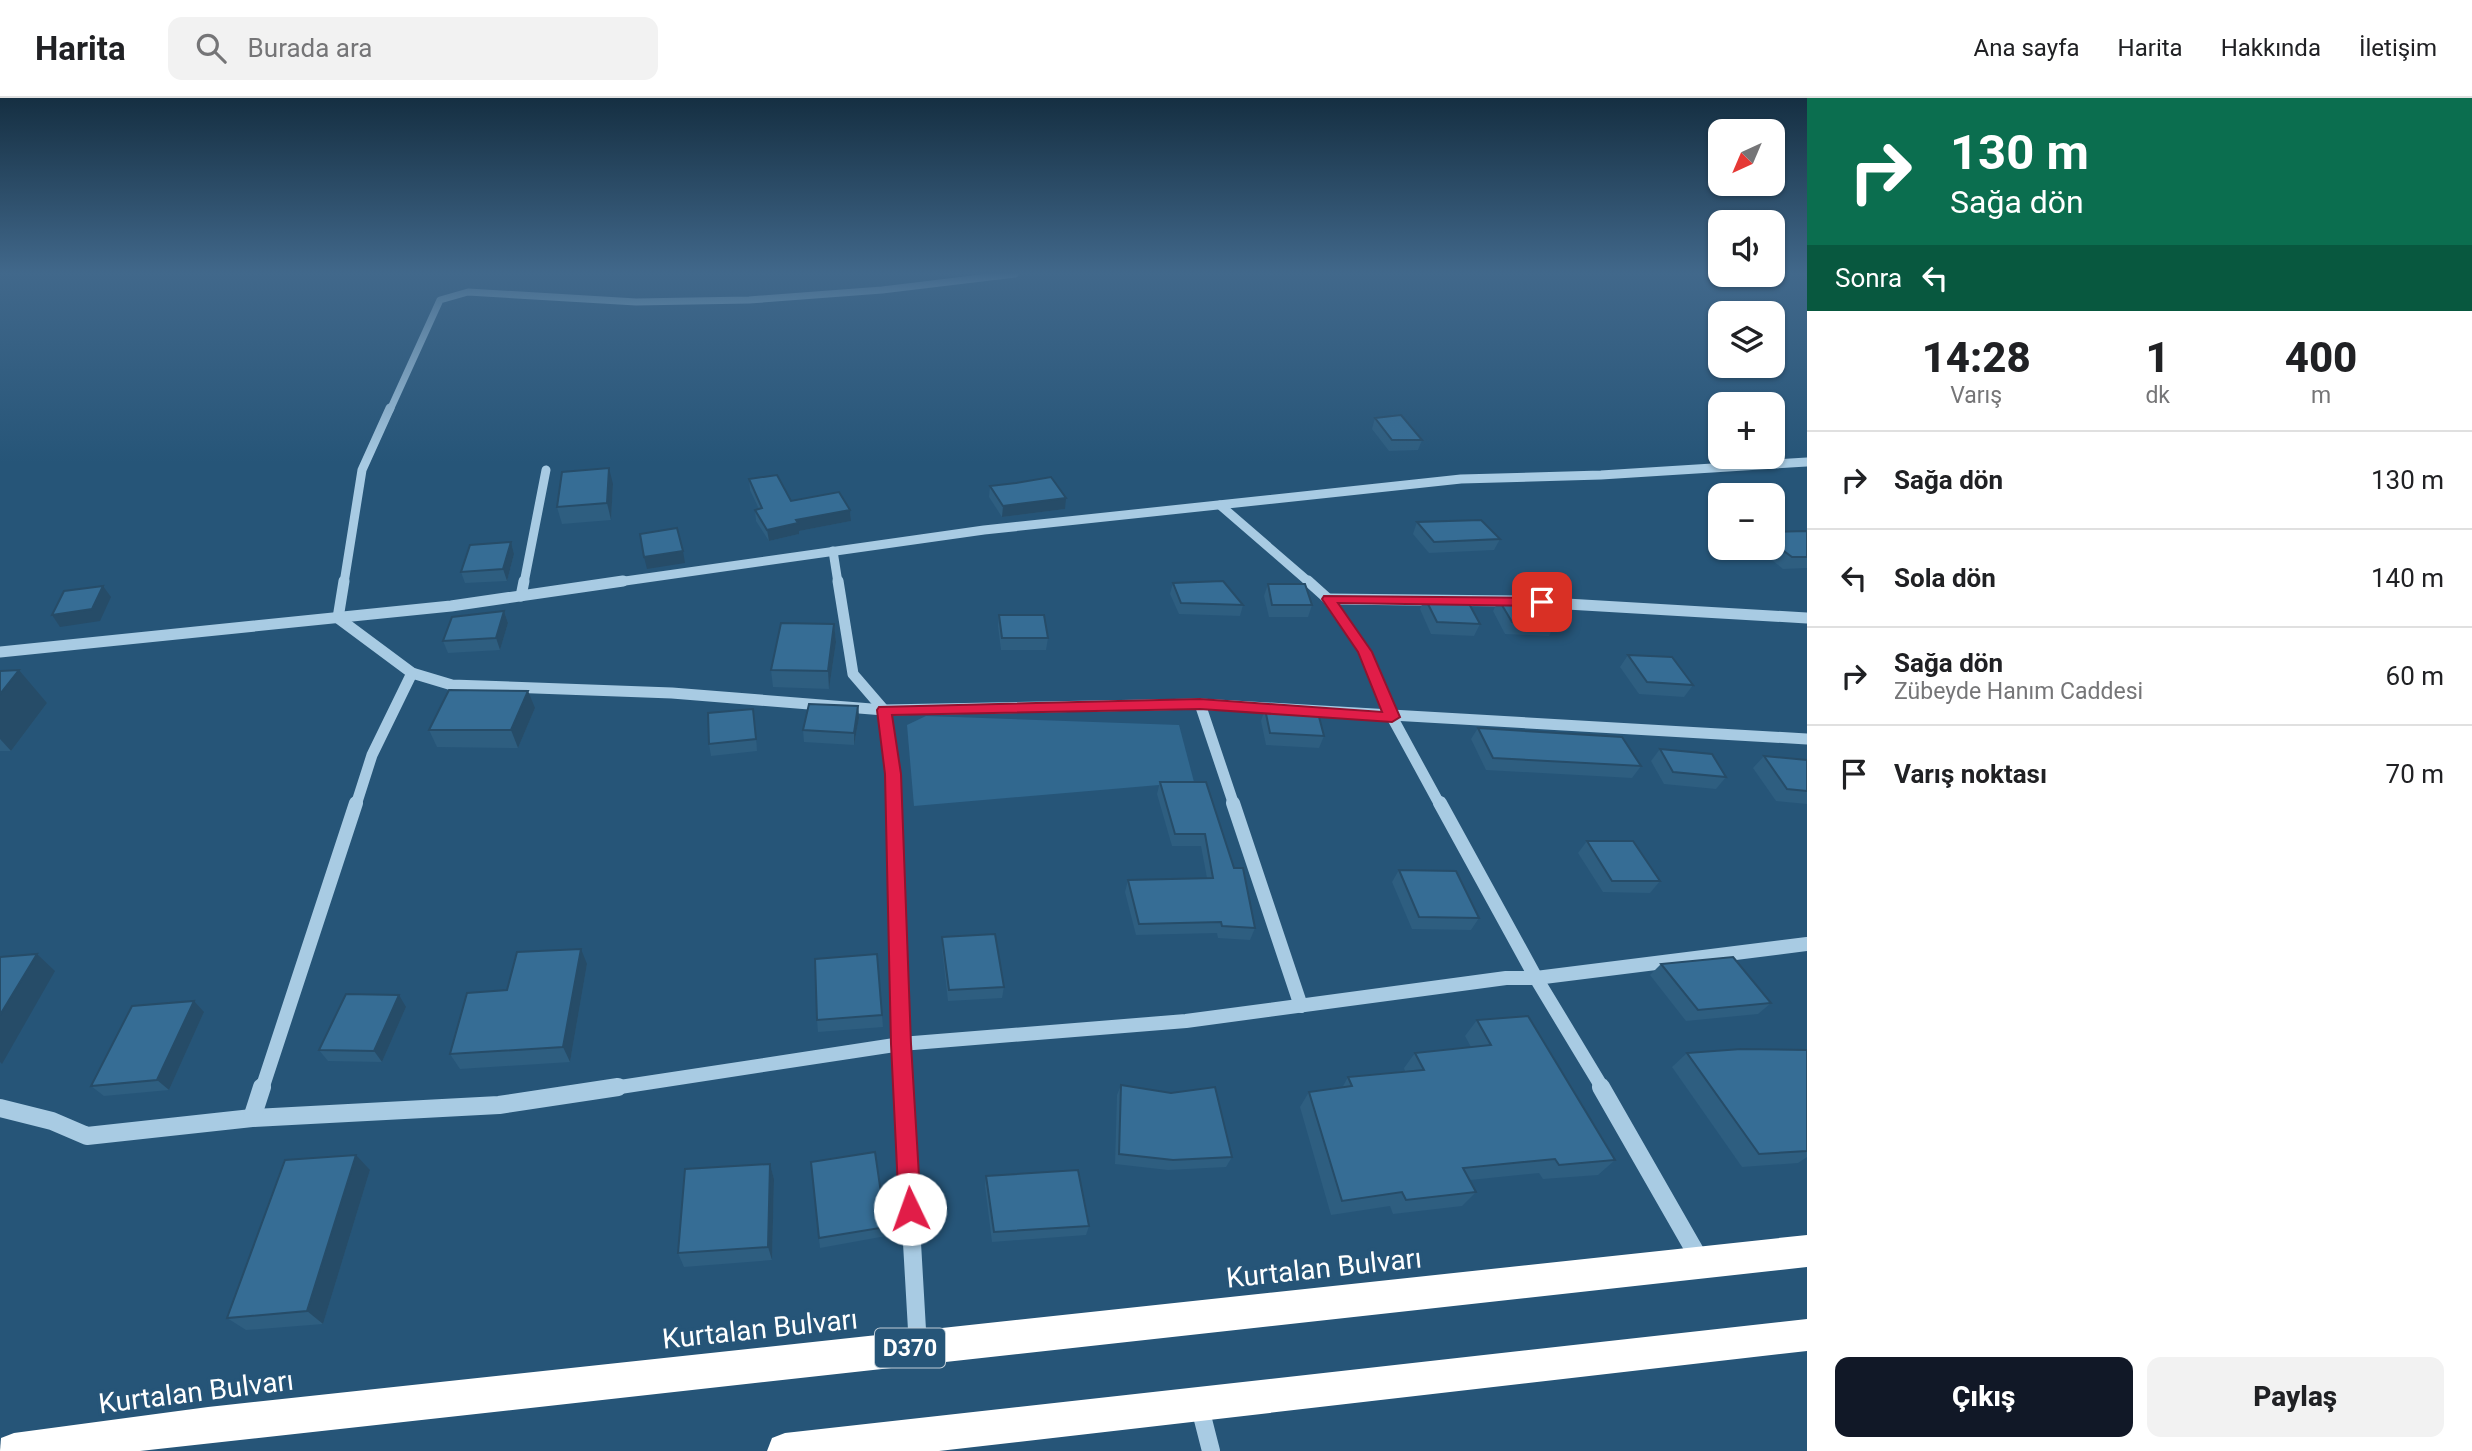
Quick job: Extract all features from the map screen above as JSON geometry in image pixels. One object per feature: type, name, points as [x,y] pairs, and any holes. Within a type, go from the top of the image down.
[{"type":"highway","name":"Kurtalan Bulvarı","points":[[13,1451],[208,1424],[1807,1251]]},
{"type":"highway","points":[[785,1451],[1807,1335]]},
{"type":"street","points":[[338,618],[362,470],[423,337]]},
{"type":"street","points":[[0,652],[338,618],[521,596],[984,530],[1461,479],[1601,475],[1807,462]]},
{"type":"street","points":[[521,596],[546,470]]},
{"type":"street","points":[[1220,505],[1328,599],[1365,652],[1392,717],[1536,978],[1649,1166],[1702,1263]]},
{"type":"street","points":[[833,551],[853,674],[884,710],[893,774],[901,1044],[918,1347]]},
{"type":"street","points":[[1328,599],[1516,601],[1807,618]]},
{"type":"street","points":[[338,618],[412,673],[452,685],[699,695],[884,710],[1200,704],[1392,717],[1807,738]]},
{"type":"street","points":[[252,1118],[372,755],[412,673]]},
{"type":"street","points":[[1200,704],[1301,1006]]},
{"type":"street","points":[[0,1108],[52,1121],[87,1136],[252,1118],[499,1105],[901,1044],[1186,1021],[1506,978],[1536,978],[1807,944]]},
{"type":"street","points":[[1199,1404],[1212,1451]]},
{"type":"shaded area","points":[[926,716],[1179,725],[1194,782],[914,806],[907,725]]},
{"type":"building","points":[[1401,415],[1422,440],[1392,440],[1375,418]]},
{"type":"building","points":[[609,468],[607,503],[557,507],[562,472]]},
{"type":"building","points":[[777,475],[791,501],[839,492],[850,510],[796,520],[798,523],[767,530],[755,510],[762,508],[749,479]]},
{"type":"building","points":[[1051,477],[1066,498],[1003,506],[990,486],[1016,483]]},
{"type":"building","points":[[1481,520],[1500,539],[1434,542],[1417,522]]},
{"type":"building","points":[[677,528],[683,551],[644,557],[640,534]]},
{"type":"building","points":[[1807,531],[1807,557],[1792,557],[1785,552],[1785,532]]},
{"type":"building","points":[[511,542],[503,569],[461,572],[470,545]]},
{"type":"building","points":[[1223,581],[1243,605],[1181,603],[1173,583]]},
{"type":"building","points":[[1268,584],[1305,584],[1312,605],[1272,605]]},
{"type":"building","points":[[103,586],[92,609],[52,615],[64,591]]},
{"type":"building","points":[[1425,598],[1467,600],[1480,624],[1437,622]]},
{"type":"building","points":[[1499,600],[1541,602],[1555,624],[1512,622]]},
{"type":"building","points":[[504,611],[496,638],[443,641],[452,617]]},
{"type":"building","points":[[999,615],[1044,615],[1048,638],[1002,638]]},
{"type":"building","points":[[781,623],[834,624],[828,671],[771,670]]},
{"type":"building","points":[[1628,655],[1672,657],[1693,685],[1647,682]]},
{"type":"building","points":[[19,670],[0,694],[0,671]]},
{"type":"building","points":[[449,690],[528,691],[511,730],[429,730]]},
{"type":"building","points":[[809,704],[858,706],[854,733],[803,730]]},
{"type":"building","points":[[753,709],[756,739],[709,744],[708,713]]},
{"type":"building","points":[[1265,709],[1318,713],[1324,736],[1270,733]]},
{"type":"building","points":[[1478,728],[1622,737],[1641,766],[1493,758]]},
{"type":"building","points":[[1660,749],[1712,754],[1726,777],[1673,772]]},
{"type":"building","points":[[1764,756],[1807,760],[1807,791],[1787,789]]},
{"type":"building","points":[[1160,782],[1206,782],[1234,868],[1243,868],[1255,928],[1222,926],[1221,922],[1139,924],[1128,880],[1213,878],[1205,834],[1175,834]]},
{"type":"building","points":[[1587,841],[1633,841],[1660,881],[1612,881]]},
{"type":"building","points":[[1399,870],[1456,871],[1479,918],[1419,917]]},
{"type":"building","points":[[995,934],[1004,987],[949,990],[942,937]]},
{"type":"building","points":[[581,949],[563,1047],[450,1054],[467,993],[507,990],[517,952]]},
{"type":"building","points":[[37,954],[0,1015],[0,957]]},
{"type":"building","points":[[877,954],[882,1015],[817,1020],[815,959]]},
{"type":"building","points":[[1733,957],[1771,1003],[1698,1010],[1661,964]]},
{"type":"building","points":[[346,994],[399,995],[374,1051],[319,1050]]},
{"type":"building","points":[[194,1001],[157,1080],[91,1086],[132,1006]]},
{"type":"building","points":[[1528,1016],[1615,1160],[1559,1165],[1555,1159],[1463,1168],[1476,1192],[1406,1200],[1402,1192],[1342,1201],[1309,1092],[1352,1086],[1348,1077],[1424,1070],[1415,1053],[1491,1045],[1477,1020]]},
{"type":"building","points":[[1741,1049],[1807,1050],[1807,1151],[1759,1154],[1687,1053]]},
{"type":"building","points":[[1121,1085],[1171,1093],[1215,1087],[1232,1157],[1173,1160],[1119,1154]]},
{"type":"building","points":[[875,1152],[886,1227],[819,1238],[811,1162]]},
{"type":"building","points":[[356,1155],[307,1311],[227,1318],[285,1160]]},
{"type":"building","points":[[770,1164],[768,1247],[678,1253],[685,1169]]},
{"type":"building","points":[[1078,1170],[1089,1226],[994,1232],[986,1176]]},
{"type":"route","points":[[910,1209],[901,1044],[893,774],[884,710],[1200,704],[1392,717],[1365,652],[1328,599],[1542,602]]}]
